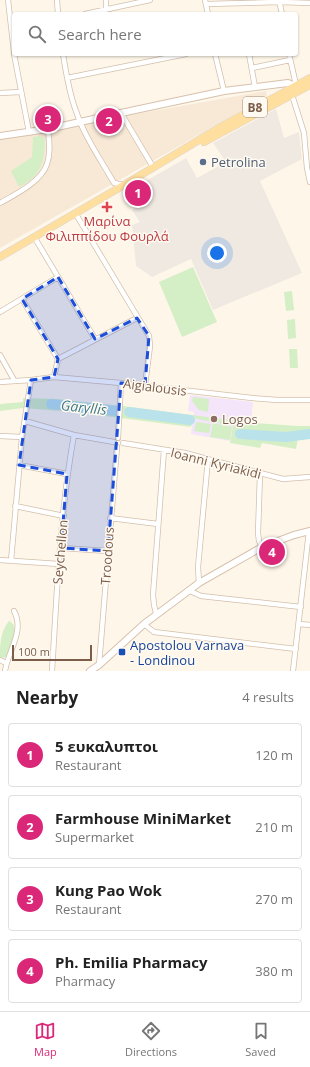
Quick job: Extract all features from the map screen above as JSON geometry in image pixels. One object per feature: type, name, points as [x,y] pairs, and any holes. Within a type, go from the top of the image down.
[{"type":"main road","name":"B8","points":[[113,193],[224,124],[310,78]]},
{"type":"main road","points":[[0,136],[48,130],[121,113],[224,92],[288,82],[298,87],[310,85]]},
{"type":"main road","name":"B8","points":[[0,257],[226,129],[310,85]]},
{"type":"main road","points":[[0,261],[113,193]]},
{"type":"main road","points":[[90,671],[99,665],[156,613],[199,583],[262,548],[294,535],[310,531]]},
{"type":"street","points":[[8,0],[12,37]]},
{"type":"street","points":[[57,0],[58,12]]},
{"type":"street","points":[[106,0],[106,10]]},
{"type":"street","points":[[96,12],[150,0]]},
{"type":"street","points":[[279,1],[282,12]]},
{"type":"street","points":[[208,12],[206,2],[279,1],[310,3]]},
{"type":"street","points":[[15,56],[29,132]]},
{"type":"street","points":[[63,56],[75,110],[80,122],[114,183],[113,193]]},
{"type":"street","points":[[67,78],[176,56]]},
{"type":"street","points":[[216,56],[224,92]]},
{"type":"street","points":[[249,56],[255,87]]},
{"type":"street","points":[[289,56],[296,85]]},
{"type":"street","points":[[252,68],[290,60]]},
{"type":"street","points":[[0,93],[21,92]]},
{"type":"street","points":[[292,94],[304,133],[310,180]]},
{"type":"street","points":[[121,113],[153,167]]},
{"type":"street","points":[[0,203],[35,182],[47,164],[49,150],[48,130]]},
{"type":"street","points":[[304,133],[310,132]]},
{"type":"street","points":[[114,183],[124,185]]},
{"type":"street","points":[[76,216],[149,336],[150,346],[145,386]]},
{"type":"street","points":[[36,240],[95,339]]},
{"type":"street","points":[[0,312],[58,277]]},
{"type":"street","points":[[22,299],[58,359],[54,377]]},
{"type":"street","points":[[58,359],[137,318]]},
{"type":"street","points":[[0,355],[14,380]]},
{"type":"street","name":"Aigialousis","points":[[0,382],[54,377],[252,398],[310,400]]},
{"type":"street","points":[[11,560],[22,437],[31,380]]},
{"type":"street","points":[[114,442],[118,438],[121,383]]},
{"type":"street","points":[[25,421],[74,435],[114,442]]},
{"type":"street","name":"Seychellon","points":[[52,671],[67,474],[74,435]]},
{"type":"street","points":[[0,436],[22,437]]},
{"type":"street","points":[[114,442],[114,445],[121,447],[123,443],[122,440],[118,438]]},
{"type":"street","name":"Ioanni Kyriakidi","points":[[123,443],[185,453],[260,474],[283,478],[310,477]]},
{"type":"street","name":"Troodous","points":[[99,665],[117,447]]},
{"type":"street","points":[[156,613],[153,595],[164,450]]},
{"type":"street","points":[[199,583],[198,567],[208,459]]},
{"type":"street","points":[[19,465],[67,474]]},
{"type":"street","points":[[260,474],[258,533],[262,548]]},
{"type":"street","points":[[15,506],[64,516]]},
{"type":"street","points":[[110,518],[158,524]]},
{"type":"street","points":[[293,671],[310,531]]},
{"type":"street","points":[[61,548],[108,551]]},
{"type":"street","points":[[0,560],[59,564]]},
{"type":"street","points":[[188,590],[201,596],[301,607]]},
{"type":"street","points":[[6,671],[6,663],[12,650],[18,628],[18,618],[14,611]]},
{"type":"street","points":[[144,624],[154,632],[296,649]]},
{"type":"street","points":[[299,624],[310,625]]},
{"type":"street","points":[[0,660],[6,663]]},
{"type":"highlighted area","points":[[58,277],[95,339],[137,318],[149,336],[145,385],[121,383],[108,551],[61,548],[67,474],[19,465],[31,380],[54,377],[58,359],[22,299]]},
{"type":"shaded area","points":[[266,91],[267,96],[0,248],[0,138]]},
{"type":"shaded area","points":[[276,109],[284,138],[299,132],[302,159],[260,181],[302,273],[213,310],[191,259],[152,277],[136,266],[132,225],[140,222],[132,210],[154,198],[144,182],[186,158],[197,178],[226,162],[213,143]]},
{"type":"shaded area","name":"Logos","points":[[190,395],[253,402],[251,420],[235,418],[230,441],[191,434],[194,412],[188,411]]},
{"type":"green space","points":[[40,136],[45,139],[44,155],[40,168],[33,178],[19,187],[11,171],[32,157],[33,137]]},
{"type":"green space","points":[[193,267],[217,322],[182,337],[159,282]]},
{"type":"green space","points":[[292,291],[294,310],[286,311],[284,292]]},
{"type":"green space","points":[[295,319],[296,338],[288,339],[287,320]]},
{"type":"green space","points":[[289,349],[297,349],[298,368],[290,368]]},
{"type":"green space","points":[[193,397],[209,399],[208,412],[199,410],[192,401]]},
{"type":"green space","points":[[23,398],[56,399],[123,406],[253,423],[310,426],[310,439],[298,438],[296,449],[262,443],[260,448],[230,443],[233,426],[193,418],[191,427],[74,412],[23,408],[0,411],[0,404],[23,402]]},
{"type":"green space","points":[[196,422],[211,424],[209,433],[194,431]]},
{"type":"green space","points":[[213,423],[232,427],[230,440],[210,437]]},
{"type":"green space","points":[[9,621],[15,628],[14,638],[7,657],[0,658],[0,643],[2,634]]},
{"type":"waterway","name":"Garyllis","points":[[51,404],[117,411]]},
{"type":"waterway","name":"Garyllis","points":[[129,412],[190,420]]},
{"type":"waterway","name":"Garyllis","points":[[240,434],[286,437],[310,434]]},
{"type":"place","name":"Kung Pao Wok","points":[[48,119]]},
{"type":"place","name":"Farmhouse MiniMarket","points":[[109,121]]},
{"type":"place","name":"Petrolina","points":[[203,162]]},
{"type":"place","name":"5 ευκαλυπτοι","points":[[138,193]]},
{"type":"place","name":"Μαρίνα Φιλιππίδου Φουρλά","points":[[107,207]]},
{"type":"place","name":"Logos","points":[[214,419]]},
{"type":"place","name":"Ph. Emilia Pharmacy","points":[[272,552]]},
{"type":"place","name":"Apostolou Varnava - Londinou","points":[[122,652]]}]
